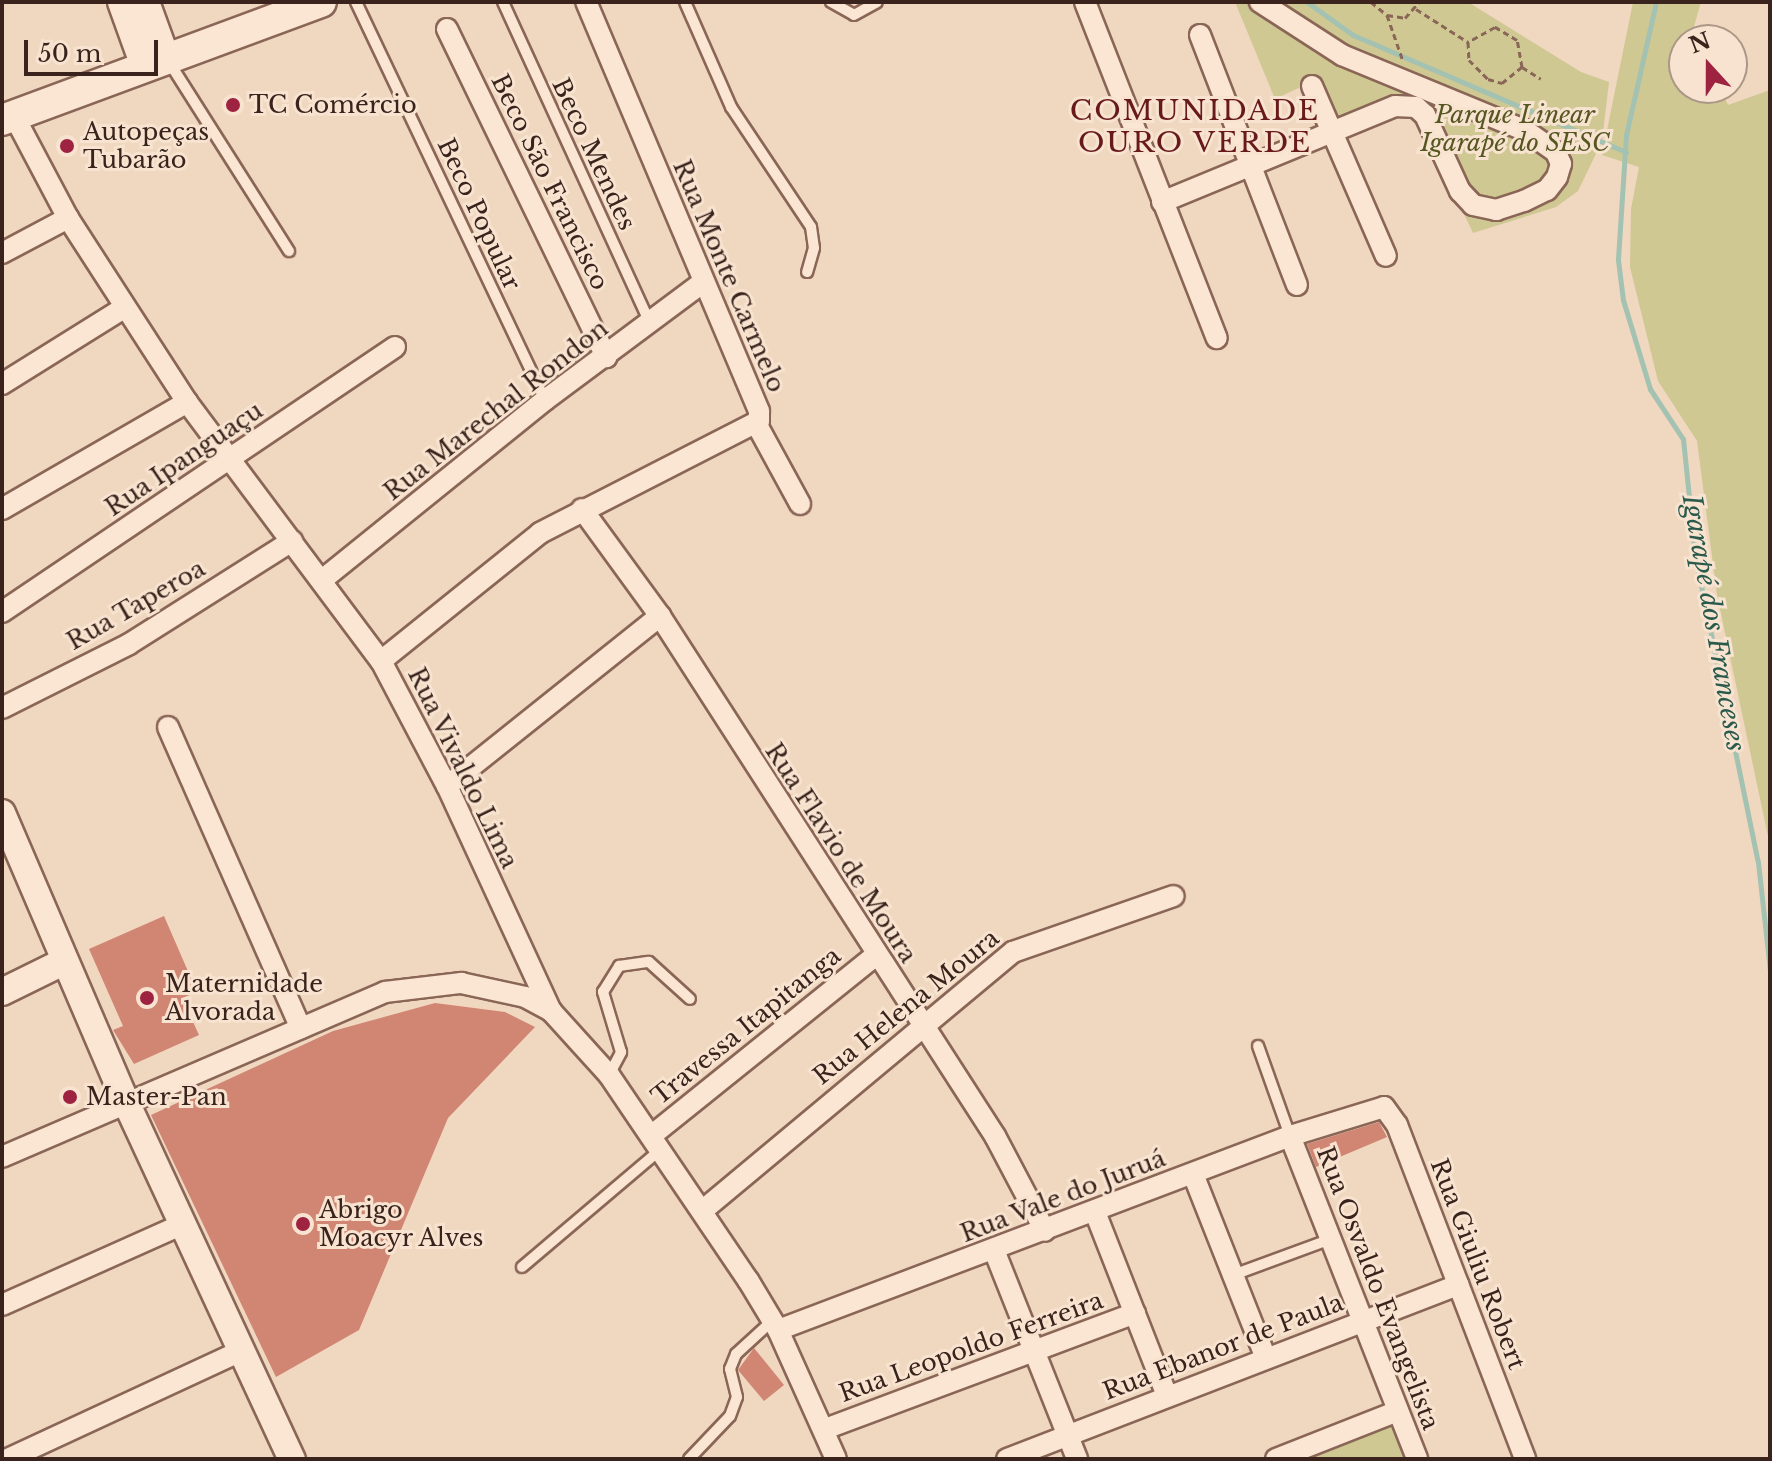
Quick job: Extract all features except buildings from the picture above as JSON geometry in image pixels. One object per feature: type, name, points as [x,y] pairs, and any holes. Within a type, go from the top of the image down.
[{"type":"main road","points":[[8,118],[321,2]]},
{"type":"street","points":[[121,2],[155,62]]},
{"type":"street","points":[[146,2],[155,62]]},
{"type":"street","name":"Rua Monte Carmelo","points":[[381,661],[540,533],[582,509],[757,425],[759,411],[702,283],[586,2]]},
{"type":"street","points":[[1085,2],[1217,338]]},
{"type":"street","points":[[1162,202],[1395,106],[1416,107],[1425,115],[1460,191],[1473,205],[1496,210],[1524,201],[1547,190],[1557,177],[1561,164],[1556,152],[1524,130],[1342,55],[1260,2]]},
{"type":"street","name":"Beco São Francisco","points":[[447,29],[606,357]]},
{"type":"street","points":[[1200,35],[1297,285]]},
{"type":"street","points":[[1395,106],[1405,82]]},
{"type":"street","points":[[1312,86],[1386,256]]},
{"type":"street","name":"Rua Vivaldo Lima","points":[[8,118],[68,218],[187,402],[381,661],[447,786],[551,1011],[609,1075],[702,1211],[775,1326],[825,1429],[836,1459]]},
{"type":"street","points":[[2,253],[68,218]]},
{"type":"street","name":"Rua Marechal Rondon","points":[[322,580],[545,400],[702,283]]},
{"type":"street","points":[[2,384],[125,307]]},
{"type":"street","name":"Rua Ipanguaçu","points":[[2,612],[395,347]]},
{"type":"street","points":[[2,509],[187,402]]},
{"type":"street","points":[[757,425],[800,504]]},
{"type":"street","name":"Rua Flavio de Moura","points":[[582,509],[660,616],[875,956],[995,1136],[1045,1231]]},
{"type":"street","name":"Rua Taperoa","points":[[2,708],[129,644],[292,541]]},
{"type":"street","points":[[447,786],[660,616]]},
{"type":"street","points":[[168,727],[301,1028]]},
{"type":"street","points":[[5,831],[181,1225],[292,1459]]},
{"type":"street","name":"Rua Helena Moura","points":[[702,1211],[921,1024],[1013,952],[1174,896]]},
{"type":"street","name":"Travessa Itapitanga","points":[[655,1143],[875,956]]},
{"type":"street","points":[[2,992],[63,962]]},
{"type":"street","points":[[2,1157],[385,992],[424,984],[498,989],[551,1011]]},
{"type":"street","name":"Rua Giuliu Robert","points":[[1366,1110],[1384,1107],[1397,1125],[1524,1459]]},
{"type":"street","name":"Rua Vale do Juruá","points":[[775,1326],[994,1250],[1290,1136],[1366,1110]]},
{"type":"street","name":"Rua Osvaldo Evangelista","points":[[1290,1136],[1417,1459]]},
{"type":"street","points":[[1193,1174],[1266,1358]]},
{"type":"street","points":[[1095,1212],[1167,1396]]},
{"type":"street","points":[[2,1305],[181,1225]]},
{"type":"street","points":[[994,1250],[1077,1459]]},
{"type":"street","name":"Rua Ebanor de Paula","points":[[1007,1459],[1459,1285]]},
{"type":"street","name":"Rua Leopoldo Ferreira","points":[[825,1429],[1135,1313]]},
{"type":"street","points":[[8,1459],[241,1351]]},
{"type":"street","points":[[1276,1459],[1298,1455],[1398,1411]]},
{"type":"lane","name":"Beco Popular","points":[[356,2],[545,400]]},
{"type":"lane","name":"Beco Mendes","points":[[503,2],[650,323]]},
{"type":"lane","points":[[685,2],[731,107],[811,227],[814,248],[807,272]]},
{"type":"lane","points":[[831,2],[854,15],[877,2]]},
{"type":"lane","points":[[155,62],[289,251]]},
{"type":"lane","points":[[609,1075],[621,1052],[603,992],[619,966],[649,962],[690,999]]},
{"type":"lane","points":[[1258,1046],[1290,1136]]},
{"type":"lane","points":[[522,1267],[655,1143]]},
{"type":"lane","points":[[1233,1275],[1331,1239]]},
{"type":"lane","points":[[689,1459],[730,1416],[737,1397],[730,1369],[736,1354],[775,1326]]},
{"type":"path","points":[[1371,2],[1387,15],[1405,18],[1419,2]]},
{"type":"path","points":[[1416,9],[1468,42]]},
{"type":"path","points":[[1387,15],[1405,82]]},
{"type":"path","points":[[1468,42],[1495,27],[1517,40],[1522,67],[1541,79]]},
{"type":"path","points":[[1468,42],[1469,60],[1488,79],[1502,83],[1522,67]]},
{"type":"green space","name":"Parque Linear Igarapé do SESC","points":[[1235,2],[1468,2],[1581,72],[1609,82],[1602,141],[1578,191],[1556,207],[1473,233],[1419,119],[1408,107],[1326,129],[1303,86],[1275,99]]},
{"type":"green space","points":[[1633,2],[1701,2],[1695,24],[1668,24],[1668,104],[1748,104],[1748,98],[1770,90],[1770,846],[1717,595],[1697,441],[1658,381],[1630,267],[1631,209],[1639,167],[1602,155]]},
{"type":"green space","points":[[1391,1419],[1408,1459],[1316,1459],[1312,1450]]},
{"type":"waterway","points":[[1307,2],[1353,35],[1626,152]]},
{"type":"waterway","name":"Igarapé dos Franceses","points":[[1656,2],[1626,135],[1618,260],[1623,300],[1650,389],[1683,439],[1695,556],[1758,862],[1770,970]]},
{"type":"place","name":"TC Comércio","points":[[233,105]]},
{"type":"place","name":"Autopeças Tubarão","points":[[67,146]]},
{"type":"place","name":"Maternidade Alvorada","points":[[147,998]]},
{"type":"place","name":"Master-Pan","points":[[70,1097]]},
{"type":"place","name":"Abrigo Moacyr Alves","points":[[303,1224]]},
{"type":"district","name":"COMUNIDADE OURO VERDE","points":[[1195,127]]}]
